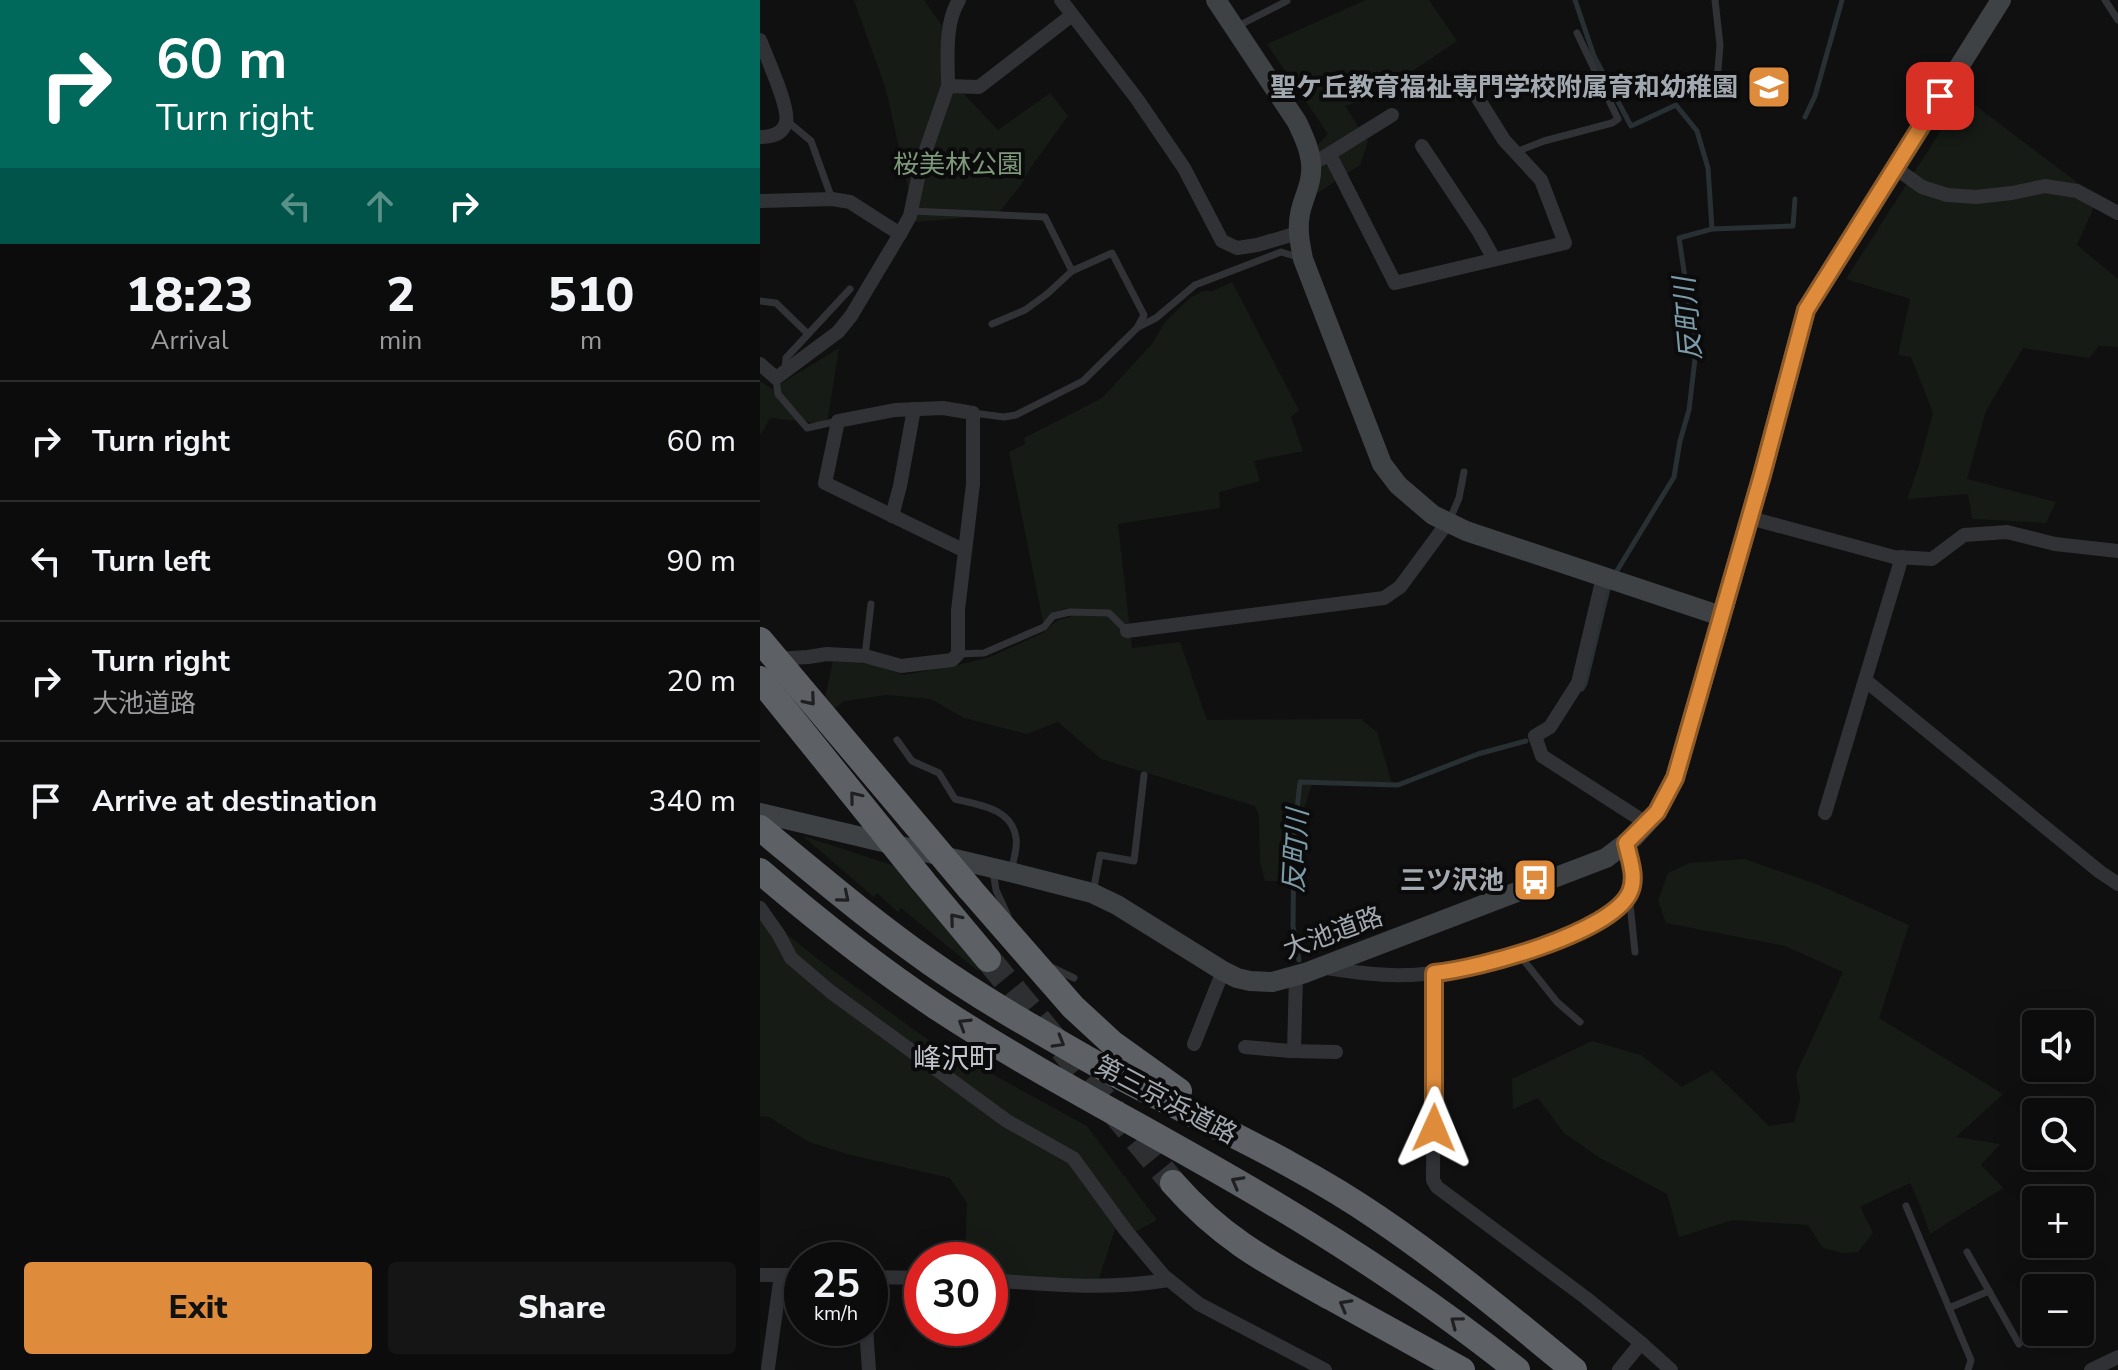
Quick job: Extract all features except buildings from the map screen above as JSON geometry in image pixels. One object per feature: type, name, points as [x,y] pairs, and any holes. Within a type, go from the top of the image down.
[{"type":"highway","points":[[760,640],[1073,1007],[1112,1043],[1179,1091],[1379,1212],[1445,1267]]},
{"type":"highway","points":[[760,679],[988,959]]},
{"type":"highway","name":"第三京浜道路","points":[[760,828],[863,914],[932,964],[1094,1063],[1311,1177],[1376,1217],[1445,1267],[1574,1370]]},
{"type":"highway","name":"第三京浜道路","points":[[760,871],[864,956],[938,1008],[1053,1079],[1350,1250],[1442,1311],[1517,1370]]},
{"type":"highway","points":[[1173,1183],[1214,1225],[1259,1258],[1462,1370]]},
{"type":"street","points":[[760,364],[781,375],[838,332],[851,316],[900,234],[911,211],[921,164],[948,86],[948,44],[953,10],[959,0]]},
{"type":"street","points":[[1061,0],[1137,99],[1184,168],[1222,241],[1237,248],[1298,233]]},
{"type":"street","points":[[1216,0],[1297,122],[1306,142],[1320,159],[1395,283],[1565,243],[1541,180],[1504,140],[1471,87]]},
{"type":"street","name":"大池道路","points":[[760,813],[1092,893],[1117,905],[1223,971],[1250,981],[1272,982],[1320,967],[1606,858],[1657,812],[1675,778],[1806,310],[2001,0]]},
{"type":"street","points":[[948,86],[979,87],[1072,15]]},
{"type":"street","points":[[760,40],[786,107],[787,121],[781,132],[760,137]]},
{"type":"street","points":[[1392,115],[1320,159],[1301,212],[1298,233],[1303,259],[1382,464],[1398,485],[1433,515],[1466,531],[1721,616]]},
{"type":"street","points":[[1422,146],[1494,259]]},
{"type":"street","points":[[1894,167],[1922,187],[1947,195],[1976,197],[2045,186],[2077,191],[2118,213]]},
{"type":"street","points":[[760,201],[832,199],[850,202],[900,234]]},
{"type":"street","points":[[760,660],[827,654],[865,656],[901,666],[952,660],[958,654],[958,619],[973,484],[973,413],[943,408],[895,410],[838,421],[825,483],[965,551]]},
{"type":"street","points":[[892,516],[914,409]]},
{"type":"street","points":[[1750,518],[1894,557],[1932,559],[1964,535],[2007,532],[2055,544],[2118,551]]},
{"type":"street","points":[[1127,631],[1384,598],[1400,587],[1448,522]]},
{"type":"street","points":[[1825,813],[1902,557]]},
{"type":"street","points":[[1603,577],[1578,683],[1550,727],[1535,736],[1542,756],[1646,823]]},
{"type":"street","points":[[1865,680],[2118,884]]},
{"type":"street","points":[[1320,967],[1355,973],[1434,973],[1550,944],[1617,910],[1629,894],[1633,880],[1626,843]]},
{"type":"street","points":[[760,908],[791,958],[831,992],[1007,1121],[1073,1158],[1127,1232],[1169,1280],[1199,1304],[1325,1370]]},
{"type":"street","points":[[1194,1044],[1223,971]]},
{"type":"street","points":[[1434,973],[1433,1180],[1437,1187],[1586,1298],[1638,1347],[1671,1370]]},
{"type":"street","points":[[1294,1051],[1296,975]]},
{"type":"street","points":[[1245,1047],[1336,1052]]},
{"type":"street","points":[[760,1275],[781,1275],[766,1368]]},
{"type":"street","points":[[1008,1282],[1097,1287],[1169,1280]]},
{"type":"street","points":[[867,1346],[869,1370]]},
{"type":"street","points":[[1619,1370],[1638,1347]]},
{"type":"street","points":[[2091,1370],[2118,1357]]},
{"type":"lane","points":[[1715,0],[1720,45],[1716,94]]},
{"type":"lane","points":[[2105,0],[2118,20]]},
{"type":"lane","points":[[1235,28],[1287,1]]},
{"type":"lane","points":[[1516,152],[1618,119],[1577,33]]},
{"type":"lane","points":[[787,121],[811,141],[832,199]]},
{"type":"lane","points":[[911,211],[1045,217],[1072,271]]},
{"type":"lane","points":[[973,413],[1004,417],[1016,415],[1083,381],[1137,328],[1156,318],[1195,285],[1281,252],[1303,259]]},
{"type":"lane","points":[[992,324],[1025,310],[1072,271],[1112,253],[1144,315],[1137,328]]},
{"type":"lane","points":[[838,421],[807,428],[778,394],[786,358],[850,289]]},
{"type":"lane","points":[[760,301],[776,303],[808,334]]},
{"type":"lane","points":[[1448,522],[1459,498],[1464,472]]},
{"type":"lane","points":[[865,656],[871,604]]},
{"type":"lane","points":[[958,654],[984,653],[1044,627],[1053,616],[1070,612],[1109,613],[1127,631]]},
{"type":"lane","points":[[897,740],[912,761],[939,773],[955,799],[996,809],[1008,819],[1016,837],[996,890],[1017,936],[1044,964],[1074,978]]},
{"type":"lane","points":[[1092,893],[1100,855],[1134,861],[1144,775]]},
{"type":"lane","points":[[1629,894],[1635,952]]},
{"type":"lane","points":[[1518,953],[1557,1002],[1580,1022]]},
{"type":"lane","points":[[1906,1206],[1971,1360],[1968,1370]]},
{"type":"lane","points":[[1967,1252],[2019,1344]]},
{"type":"lane","points":[[1949,1308],[1989,1291]]},
{"type":"green space","name":"桜美林公園","points":[[854,0],[924,0],[943,27],[942,71],[998,130],[1050,93],[1068,116],[997,215],[916,222],[886,90]]},
{"type":"green space","points":[[1366,0],[1429,0],[1457,41],[1380,93],[1345,106],[1368,141],[1360,165],[1316,194],[1314,149],[1328,134],[1267,44]]},
{"type":"green space","points":[[1963,96],[2098,198],[2077,245],[2118,279],[2118,347],[2099,346],[2089,358],[2023,348],[1986,411],[1967,479],[2056,502],[2046,523],[1972,519],[1968,494],[1907,499],[1933,413],[1911,357],[1898,355],[1910,299],[1846,279]]},
{"type":"green space","points":[[1232,282],[1299,410],[1291,417],[1303,451],[1254,461],[1260,481],[1219,492],[1220,508],[1118,524],[1132,648],[1180,642],[1207,720],[1362,719],[1377,732],[1392,783],[1313,780],[1298,829],[1291,881],[1265,881],[1260,861],[1259,816],[1255,806],[1101,759],[1058,722],[1027,734],[964,718],[931,699],[886,695],[844,701],[834,709],[825,698],[833,661],[870,664],[903,675],[959,665],[990,657],[1043,633],[1058,620],[1071,617],[1067,608],[1054,612],[1043,622],[1009,452],[1025,444],[1024,438],[1102,398],[1152,344],[1165,322],[1190,298]]},
{"type":"green space","points":[[839,348],[827,424],[770,418],[760,436],[760,381],[772,389]]},
{"type":"green space","points":[[803,836],[895,866],[982,966],[978,971],[901,908],[898,912],[877,893],[874,897]]},
{"type":"green space","points":[[1744,859],[1819,885],[1909,925],[1879,1018],[2003,1094],[1956,1137],[2000,1144],[1981,1165],[2003,1188],[1930,1234],[1910,1183],[1860,1207],[1873,1233],[1858,1252],[1843,1253],[1823,1248],[1808,1225],[1733,1220],[1679,1237],[1667,1194],[1600,1158],[1564,1133],[1538,1098],[1513,1109],[1512,1079],[1592,1041],[1641,1055],[1682,1087],[1712,1070],[1769,1126],[1794,1122],[1800,1099],[1796,1074],[1843,972],[1785,946],[1666,923],[1658,901],[1668,873],[1689,863]]},
{"type":"green space","points":[[760,913],[924,1037],[1087,1126],[1157,1220],[1135,1232],[1118,1220],[1097,1284],[1008,1278],[1008,1242],[966,1242],[967,1203],[950,1178],[809,1142],[769,1117],[760,1116]]},
{"type":"waterway","points":[[1575,0],[1594,56],[1631,126],[1676,105],[1697,131],[1708,168],[1712,229]]},
{"type":"waterway","name":"反町川","points":[[1805,117],[1815,96],[1842,0]]},
{"type":"waterway","name":"反町川","points":[[1615,574],[1674,477],[1689,410],[1696,350],[1679,238],[1712,229],[1793,226],[1795,199]]},
{"type":"waterway","name":"反町川","points":[[1582,689],[1608,589]]},
{"type":"waterway","name":"反町川","points":[[1299,960],[1293,926],[1294,837],[1300,782],[1398,785],[1478,754],[1526,741]]},
{"type":"tunnel","points":[[988,959],[1173,1183]]},
{"type":"place","name":"聖ケ丘教育福祉専門学校附属育和幼稚園","points":[[1769,87]]},
{"type":"place","name":"三ツ沢池","points":[[1535,880]]},
{"type":"district","name":"峰沢町","points":[[955,1059]]},
{"type":"route","points":[[1434,1128],[1434,973],[1550,944],[1617,910],[1630,892],[1633,880],[1626,843],[1657,812],[1675,778],[1806,310],[1940,96]]}]
